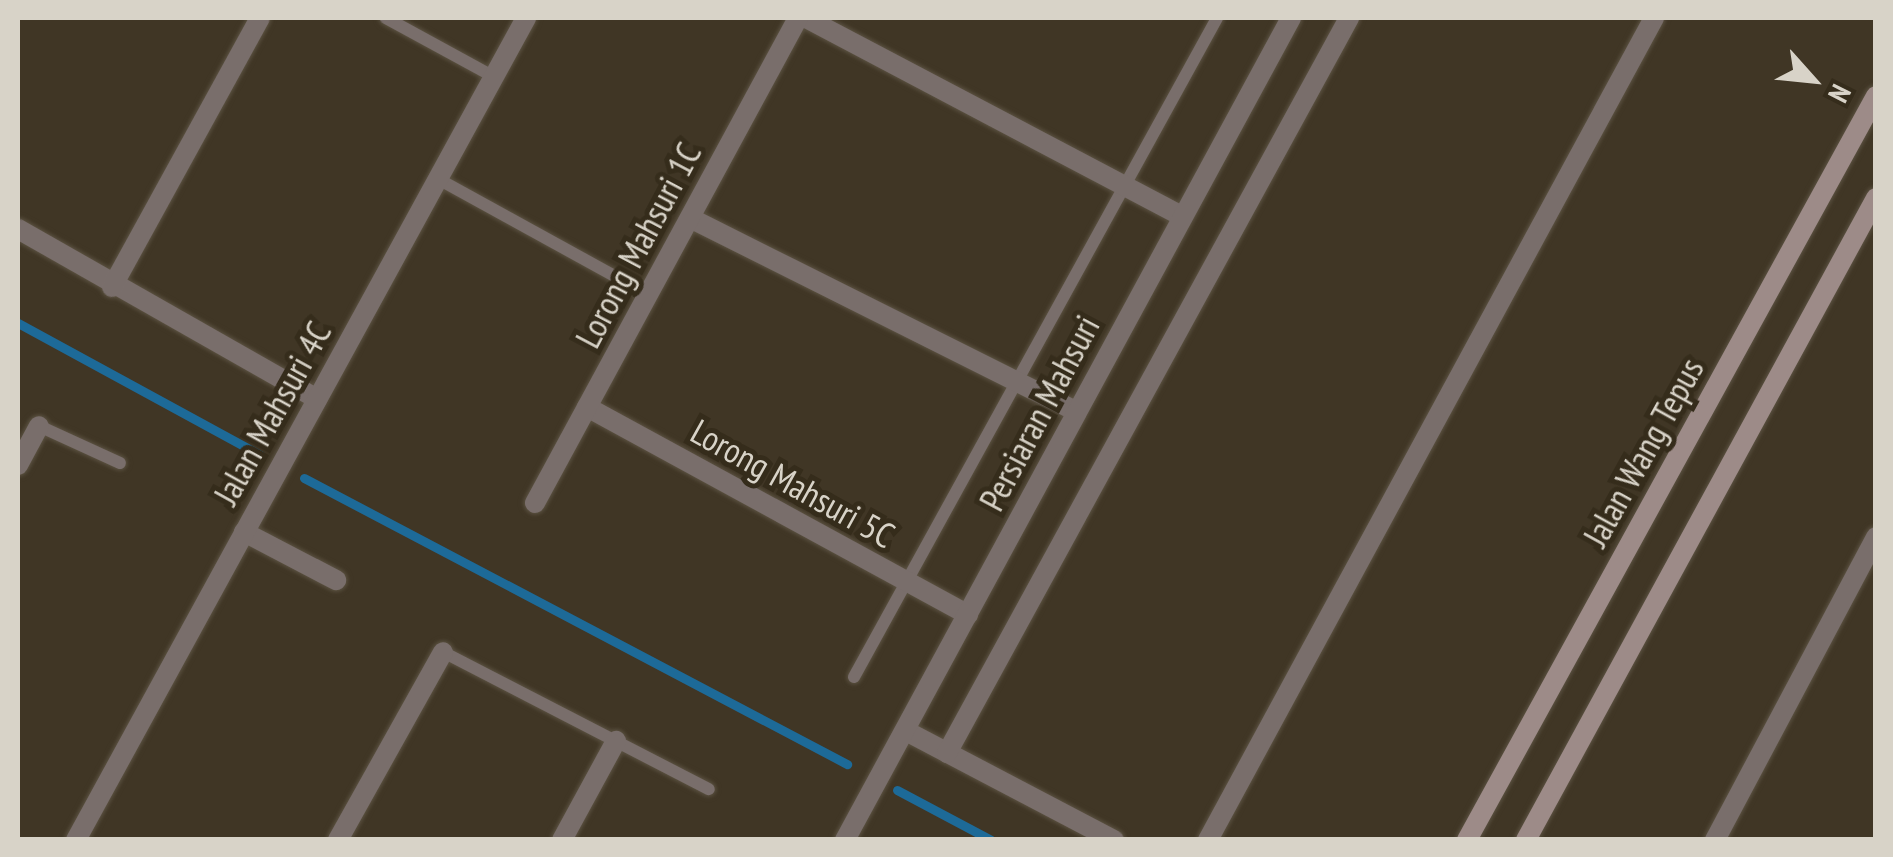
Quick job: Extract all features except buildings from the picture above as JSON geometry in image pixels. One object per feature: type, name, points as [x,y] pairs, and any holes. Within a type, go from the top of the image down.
[{"type":"main road","name":"Jalan Wang Tepus","points":[[1467,840],[1876,96]]},
{"type":"main road","points":[[1526,840],[1876,198]]},
{"type":"street","points":[[112,287],[260,18]]},
{"type":"street","name":"Jalan Mahsuri 4C","points":[[76,840],[526,18]]},
{"type":"street","points":[[802,18],[1183,216]]},
{"type":"street","name":"Lorong Mahsuri 1C","points":[[535,503],[802,18]]},
{"type":"street","name":"Persiaran Mahsuri","points":[[846,840],[1291,18]]},
{"type":"street","points":[[946,754],[1349,18]]},
{"type":"street","points":[[1208,840],[1654,18]]},
{"type":"street","points":[[690,218],[1076,410]]},
{"type":"street","points":[[18,229],[112,287],[317,400]]},
{"type":"street","name":"Lorong Mahsuri 5C","points":[[587,407],[968,615]]},
{"type":"street","points":[[18,465],[39,426]]},
{"type":"street","points":[[244,532],[336,580]]},
{"type":"street","points":[[1715,840],[1867,574],[1876,538]]},
{"type":"street","points":[[338,840],[443,652]]},
{"type":"street","points":[[906,731],[1114,840]]},
{"type":"street","points":[[562,840],[616,741]]},
{"type":"lane","points":[[386,18],[494,76]]},
{"type":"lane","points":[[854,677],[1217,18]]},
{"type":"lane","points":[[438,179],[650,295]]},
{"type":"lane","points":[[39,426],[120,463]]},
{"type":"lane","points":[[443,652],[709,789]]},
{"type":"waterway","points":[[18,323],[260,455]]},
{"type":"waterway","points":[[304,478],[847,764]]},
{"type":"waterway","points":[[897,790],[991,840]]}]
